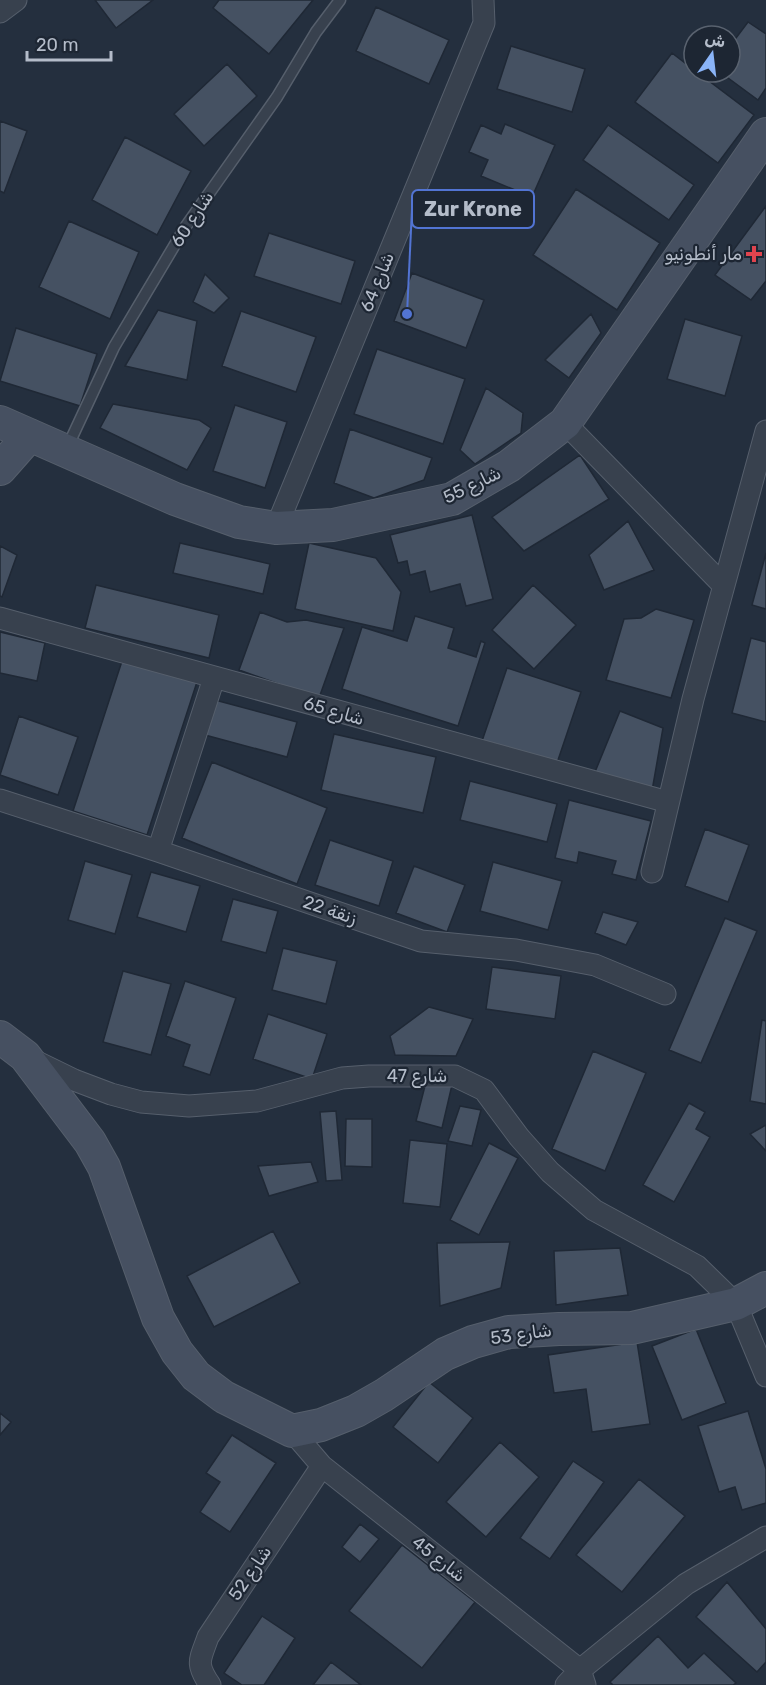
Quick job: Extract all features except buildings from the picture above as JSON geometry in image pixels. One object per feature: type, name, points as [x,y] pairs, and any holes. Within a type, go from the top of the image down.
[{"type":"street","points":[[0,12],[16,0]]},
{"type":"street","name":"شارع 64","points":[[276,528],[484,23],[483,0]]},
{"type":"street","name":"شارع 55","points":[[0,422],[175,499],[239,522],[276,528],[333,525],[452,499],[509,466],[565,423],[766,134]]},
{"type":"street","points":[[565,423],[723,585]]},
{"type":"street","points":[[652,872],[723,585],[766,431]]},
{"type":"street","points":[[0,469],[30,435]]},
{"type":"street","name":"شارع 65","points":[[0,618],[668,802]]},
{"type":"street","points":[[158,851],[214,678]]},
{"type":"street","name":"زنقة 22","points":[[0,800],[158,851],[420,941],[516,950],[595,964],[665,993]]},
{"type":"street","points":[[0,1037],[25,1056],[90,1142],[104,1167],[158,1318],[177,1352],[196,1376],[224,1396],[292,1431]]},
{"type":"street","name":"شارع 47","points":[[25,1056],[74,1080],[111,1094],[141,1102],[189,1106],[257,1101],[342,1078],[455,1076],[484,1090],[519,1137],[550,1172],[594,1210],[697,1266],[736,1304]]},
{"type":"street","name":"شارع 53","points":[[292,1431],[321,1425],[356,1411],[445,1354],[473,1342],[509,1332],[632,1328],[736,1304],[766,1288]]},
{"type":"street","points":[[736,1304],[766,1376]]},
{"type":"street","name":"شارع 45","points":[[292,1431],[322,1466],[577,1680]]},
{"type":"street","name":"شارع 52","points":[[210,1685],[201,1671],[200,1658],[208,1636],[322,1466]]},
{"type":"street","points":[[577,1680],[686,1584],[766,1537]]},
{"type":"lane","name":"شارع 60","points":[[66,450],[114,347],[186,226],[277,98],[316,32],[339,0]]},
{"type":"place","name":"مار أنطونيو","points":[[754,254]]},
{"type":"place","name":"Zur Krone","points":[[407,314]]}]
